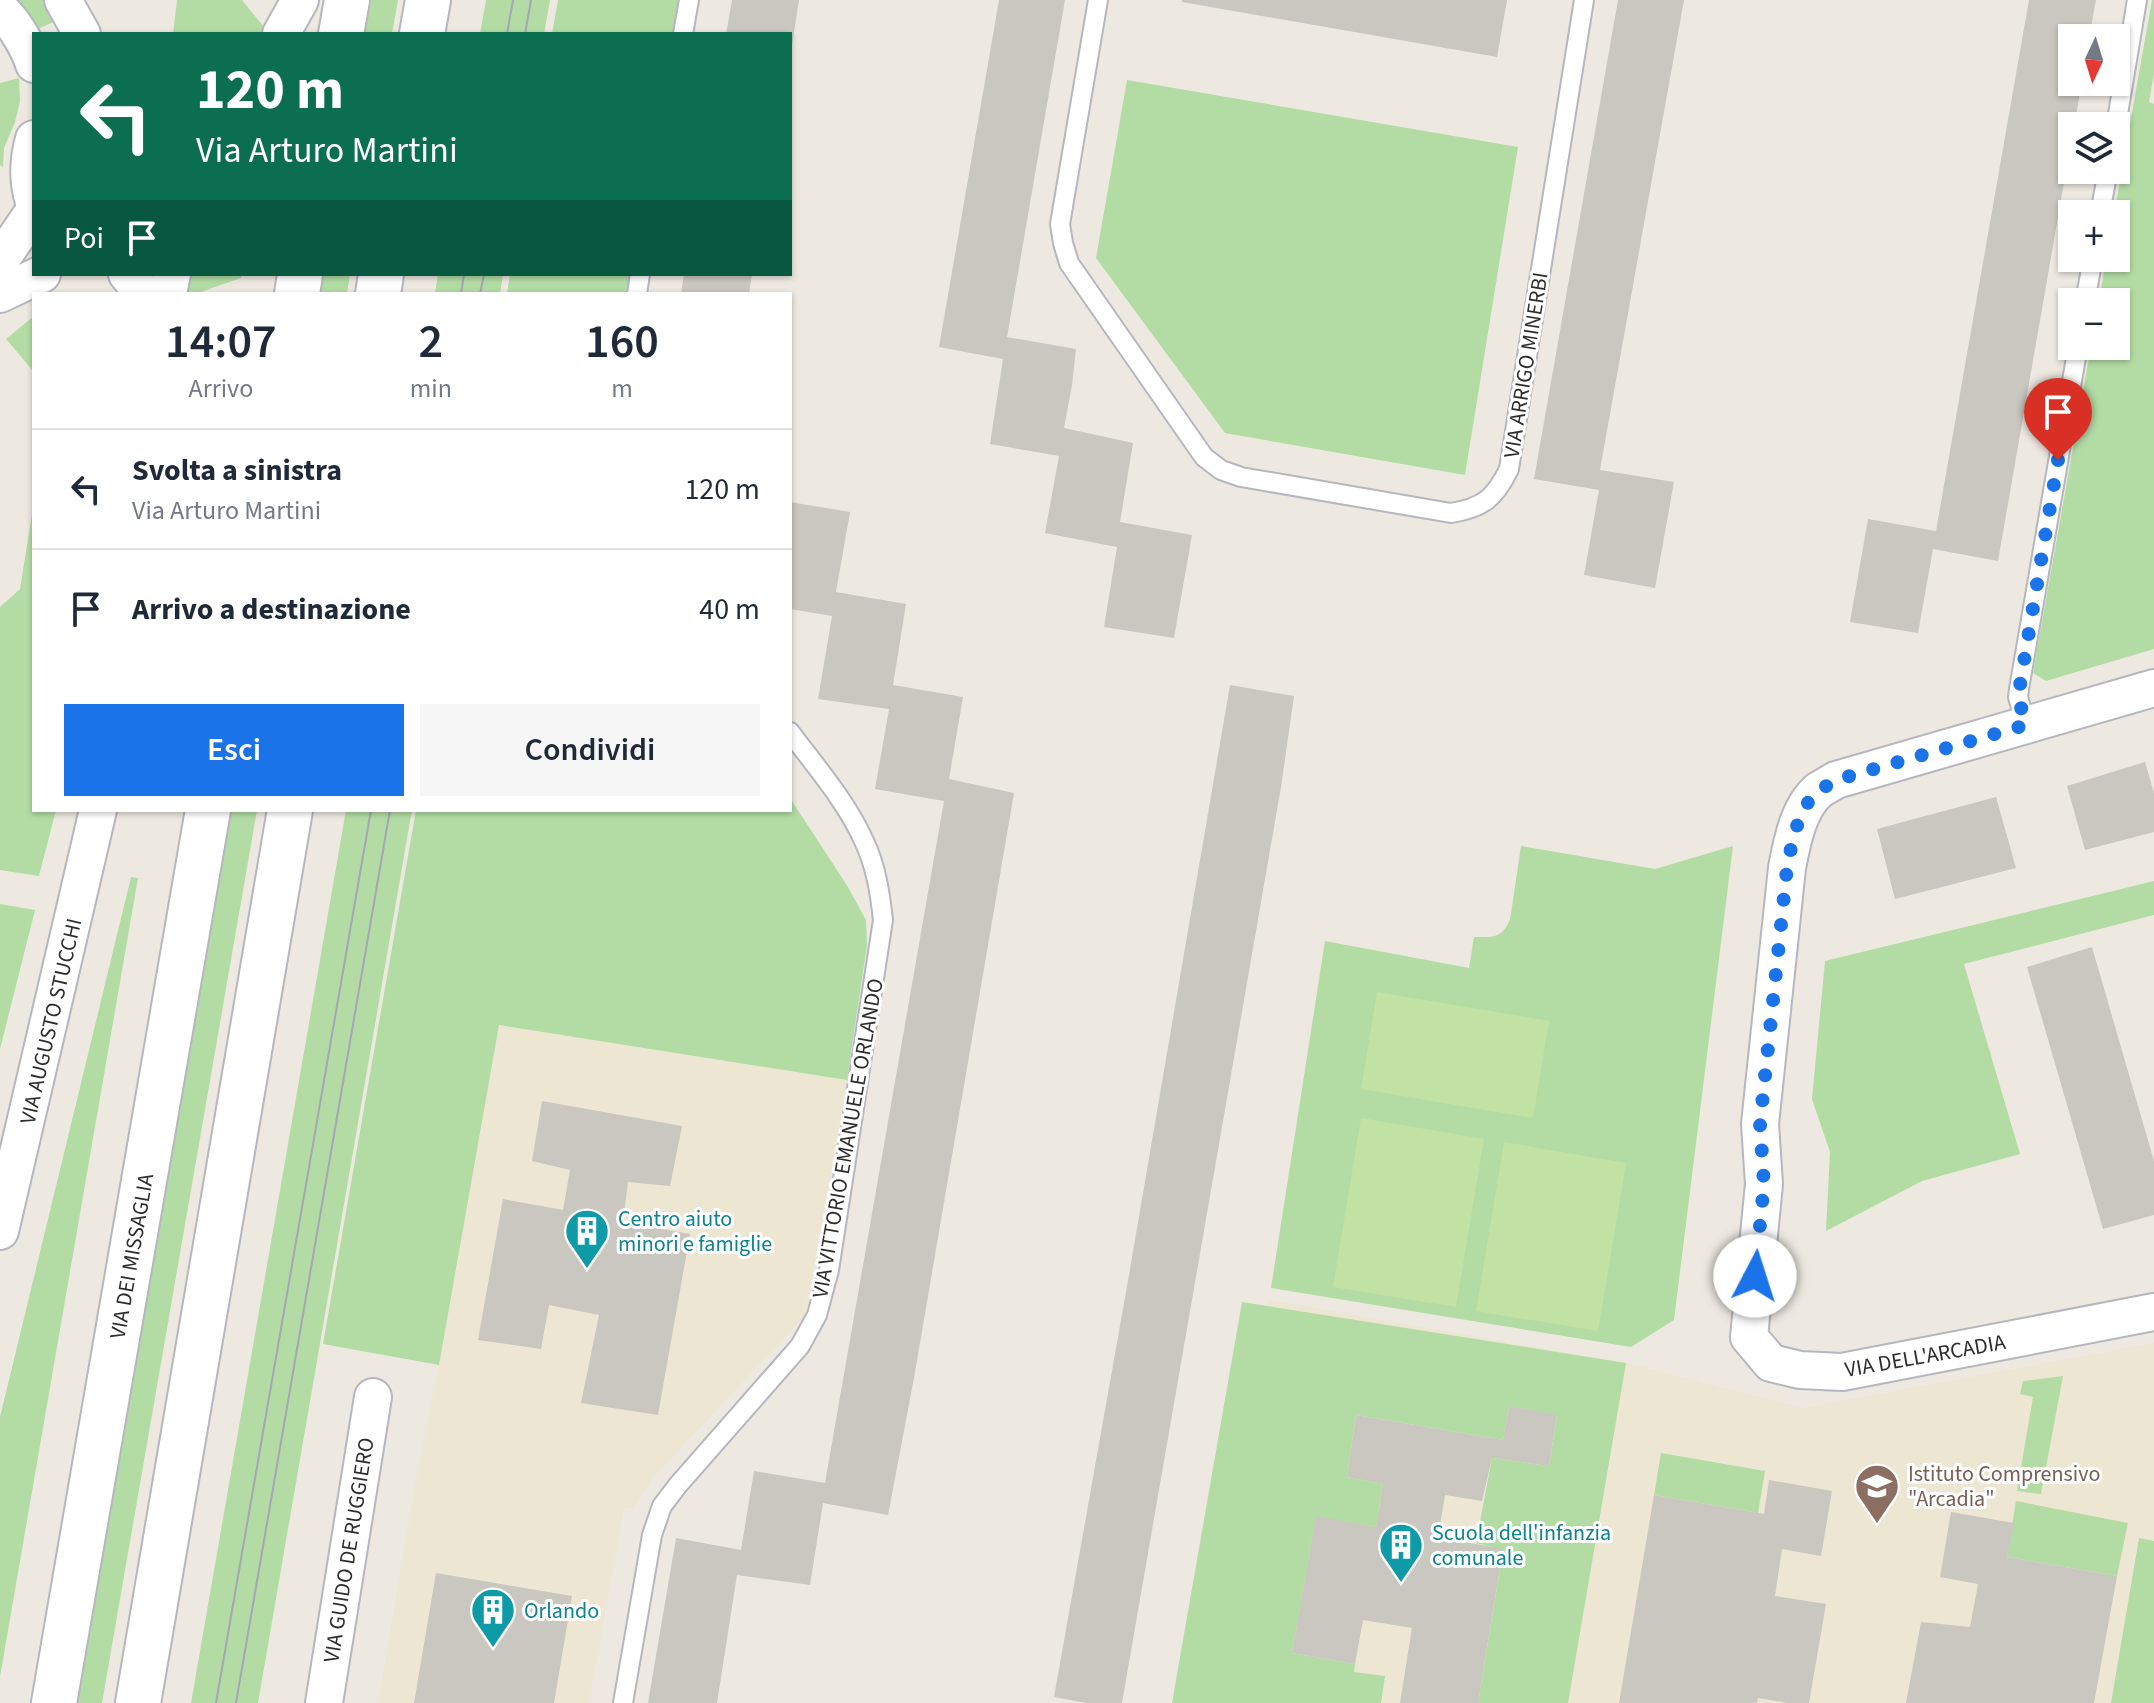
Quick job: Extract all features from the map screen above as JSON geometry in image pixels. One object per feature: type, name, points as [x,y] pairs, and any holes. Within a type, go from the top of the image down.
[{"type":"main road","points":[[341,32],[347,0]]},
{"type":"main road","points":[[422,32],[428,0]]},
{"type":"main road","name":"VIA DEI MISSAGLIA","points":[[54,1703],[208,812]]},
{"type":"main road","points":[[138,1703],[290,812]]},
{"type":"street","points":[[63,0],[81,32]]},
{"type":"street","points":[[282,32],[300,0]]},
{"type":"street","points":[[0,10],[32,60]]},
{"type":"street","points":[[32,147],[28,164],[32,194]]},
{"type":"street","points":[[0,261],[32,214]]},
{"type":"street","points":[[0,294],[38,276]]},
{"type":"street","points":[[129,276],[142,292]]},
{"type":"street","name":"VIA DELL'ARCADIA","points":[[2154,688],[1836,780],[1817,792],[1805,809],[1794,836],[1787,868],[1760,1124],[1764,1184],[1749,1337],[1771,1363],[1800,1370],[1842,1372],[2154,1312]]},
{"type":"street","name":"VIA AUGUSTO STUCCHI","points":[[0,1231],[98,812]]},
{"type":"street","name":"VIA GUIDO DE RUGGIERO","points":[[324,1703],[373,1397]]},
{"type":"lane","points":[[683,32],[689,0]]},
{"type":"lane","name":"VIA ARRIGO MINERBI","points":[[1098,0],[1060,224],[1069,263],[1204,457],[1221,470],[1241,477],[1451,513],[1469,510],[1485,502],[1499,490],[1509,469],[1584,0]]},
{"type":"lane","points":[[2118,112],[2137,0]]},
{"type":"lane","points":[[2026,725],[2018,697],[2019,689],[2076,360]]},
{"type":"lane","name":"VIA VITTORIO EMANUELE ORLANDO","points":[[623,1703],[652,1535],[662,1506],[800,1346],[817,1315],[829,1270],[883,920],[878,879],[865,843],[847,808],[792,735]]},
{"type":"shaded area","points":[[498,1025],[847,1080],[803,1318],[653,1478],[632,1509],[624,1508],[589,1703],[378,1703],[418,1469]]},
{"type":"shaded area","points":[[1268,1300],[1627,1363],[1803,1408],[2154,1343],[2154,1703],[1203,1703]]},
{"type":"green space","points":[[5,0],[46,0],[58,20],[31,32]]},
{"type":"green space","points":[[177,0],[242,0],[264,27],[260,32],[173,32]]},
{"type":"green space","points":[[371,0],[398,0],[392,32],[365,32]]},
{"type":"green space","points":[[486,0],[550,0],[544,32],[480,32]]},
{"type":"green space","points":[[558,0],[679,0],[673,32],[552,32]]},
{"type":"green space","points":[[2154,0],[2154,74],[2149,102],[2154,104],[2154,649],[2046,681],[2033,673],[2089,360],[2130,360],[2130,288],[2101,288],[2104,272],[2130,272],[2130,200],[2116,200],[2119,184],[2130,184],[2130,124]]},
{"type":"green space","points":[[19,78],[20,101],[4,148],[3,167],[0,165],[0,83]]},
{"type":"green space","points":[[1127,80],[1518,147],[1465,475],[1225,433],[1096,258]]},
{"type":"green space","points":[[188,276],[242,276],[201,292],[186,292]]},
{"type":"green space","points":[[323,276],[350,276],[347,292],[320,292]]},
{"type":"green space","points":[[438,276],[503,276],[500,292],[435,292]]},
{"type":"green space","points":[[510,276],[632,276],[628,292],[507,292]]},
{"type":"green space","points":[[32,318],[32,370],[6,339]]},
{"type":"green space","points":[[32,514],[32,812],[55,812],[39,876],[0,870],[0,607],[20,589]]},
{"type":"green space","points":[[792,801],[866,920],[867,945],[847,1080],[499,1025],[439,1365],[323,1344],[416,812],[792,812]]},
{"type":"green space","points":[[230,812],[257,812],[102,1703],[75,1703]]},
{"type":"green space","points":[[346,812],[412,812],[258,1703],[191,1703]]},
{"type":"green space","points":[[1521,846],[1655,869],[1733,846],[1674,1320],[1631,1347],[1271,1288],[1325,941],[1469,968],[1474,937],[1496,936],[1510,920]]},
{"type":"green space","points":[[131,877],[138,878],[0,1677],[0,1417]]},
{"type":"green space","points":[[2154,881],[2154,915],[1964,964],[2020,1154],[1922,1181],[1826,1231],[1830,1152],[1812,1099],[1825,961]]},
{"type":"green space","points":[[0,904],[35,910],[0,1049]]},
{"type":"green space","points":[[1377,992],[1549,1021],[1533,1118],[1361,1089]]},
{"type":"green space","points":[[1361,1118],[1484,1139],[1456,1307],[1333,1287]]},
{"type":"green space","points":[[1504,1142],[1626,1163],[1598,1331],[1476,1311]]},
{"type":"green space","points":[[1242,1302],[1626,1363],[1568,1703],[1478,1703],[1503,1550],[1476,1543],[1492,1458],[1549,1466],[1557,1416],[1509,1406],[1503,1440],[1356,1415],[1347,1477],[1383,1484],[1376,1527],[1316,1517],[1292,1653],[1355,1664],[1354,1672],[1385,1676],[1381,1703],[1172,1703]]},
{"type":"green space","points":[[2063,1376],[2041,1494],[2017,1491],[2033,1397],[2020,1394],[2023,1381]]},
{"type":"green space","points":[[1661,1453],[1765,1471],[1758,1513],[1654,1495]]},
{"type":"green space","points":[[2016,1501],[2128,1523],[2117,1576],[2007,1557]]},
{"type":"green space","points":[[2139,1538],[2154,1541],[2154,1703],[2111,1703]]},
{"type":"building","points":[[732,0],[799,0],[792,45],[792,32],[726,32]]},
{"type":"building","points":[[999,0],[1065,0],[1007,337],[1076,349],[1064,428],[1133,443],[1120,522],[1192,535],[1174,638],[1104,627],[1117,547],[1045,533],[1059,456],[990,444],[1003,359],[939,347]]},
{"type":"building","points":[[1182,0],[1507,0],[1497,57]]},
{"type":"building","points":[[1618,0],[1684,0],[1600,470],[1674,482],[1655,588],[1584,575],[1599,490],[1534,479]]},
{"type":"building","points":[[2029,0],[2096,0],[2092,24],[2058,24],[2058,96],[2079,96],[2077,112],[2058,112],[2058,184],[2064,184],[2061,200],[2058,200],[2058,217],[1998,561],[1933,549],[1918,633],[1850,622],[1868,519],[1936,531]]},
{"type":"building","points":[[684,276],[752,276],[749,292],[681,292]]},
{"type":"building","points":[[792,502],[850,512],[836,592],[906,604],[893,685],[963,697],[949,779],[1014,793],[888,1515],[823,1503],[810,1585],[737,1575],[717,1703],[648,1703],[676,1538],[741,1550],[754,1471],[825,1483],[944,801],[875,789],[889,709],[818,699],[832,616],[792,609]]},
{"type":"building","points":[[1230,685],[1294,696],[1281,787],[1122,1703],[1086,1703],[1054,1697]]},
{"type":"building","points":[[2145,762],[2154,793],[2154,832],[2085,850],[2067,786]]},
{"type":"building","points":[[1996,797],[2016,868],[1895,899],[1877,829]]},
{"type":"building","points":[[2092,947],[2154,1161],[2154,1215],[2103,1229],[2027,967]]},
{"type":"building","name":"Centro aiuto minori e famiglie","points":[[542,1101],[682,1126],[670,1186],[628,1182],[623,1222],[690,1234],[658,1415],[581,1403],[599,1315],[549,1305],[541,1349],[478,1340],[503,1199],[563,1210],[570,1170],[532,1161]]},
{"type":"building","name":"Scuola dell'infanzia comunale","points":[[1509,1406],[1557,1415],[1549,1466],[1492,1458],[1482,1501],[1445,1495],[1438,1537],[1503,1549],[1478,1703],[1400,1703],[1412,1628],[1363,1620],[1355,1664],[1292,1653],[1316,1516],[1376,1527],[1383,1484],[1347,1477],[1356,1415],[1503,1440]]},
{"type":"building","points":[[1769,1480],[1832,1491],[1821,1556],[1782,1549],[1775,1596],[1826,1604],[1809,1703],[1758,1698],[1757,1703],[1619,1703],[1654,1495],[1764,1514]]},
{"type":"building","points":[[1951,1512],[2014,1523],[2007,1557],[2117,1576],[2094,1703],[1906,1703],[1921,1622],[1970,1627],[1978,1584],[1940,1577]]},
{"type":"building","name":"Orlando","points":[[436,1573],[572,1596],[554,1703],[414,1703]]},
{"type":"tram line","points":[[507,32],[513,0]]},
{"type":"tram line","points":[[525,32],[531,0]]},
{"type":"tram line","points":[[461,292],[464,276]]},
{"type":"tram line","points":[[480,292],[484,276]]},
{"type":"tram line","points":[[216,1703],[371,812]]},
{"type":"tram line","points":[[236,1703],[390,812]]},
{"type":"place","name":"Centro aiuto minori e famiglie","points":[[587,1270]]},
{"type":"place","name":"Istituto Comprensivo \"Arcadia\"","points":[[1877,1525]]},
{"type":"place","name":"Scuola dell'infanzia comunale","points":[[1401,1584]]},
{"type":"place","name":"Orlando","points":[[493,1649]]},
{"type":"route","points":[[1755,1276],[1764,1184],[1760,1124],[1787,868],[1794,836],[1805,809],[1817,792],[1836,780],[2026,725],[2018,697],[2058,460]]}]
